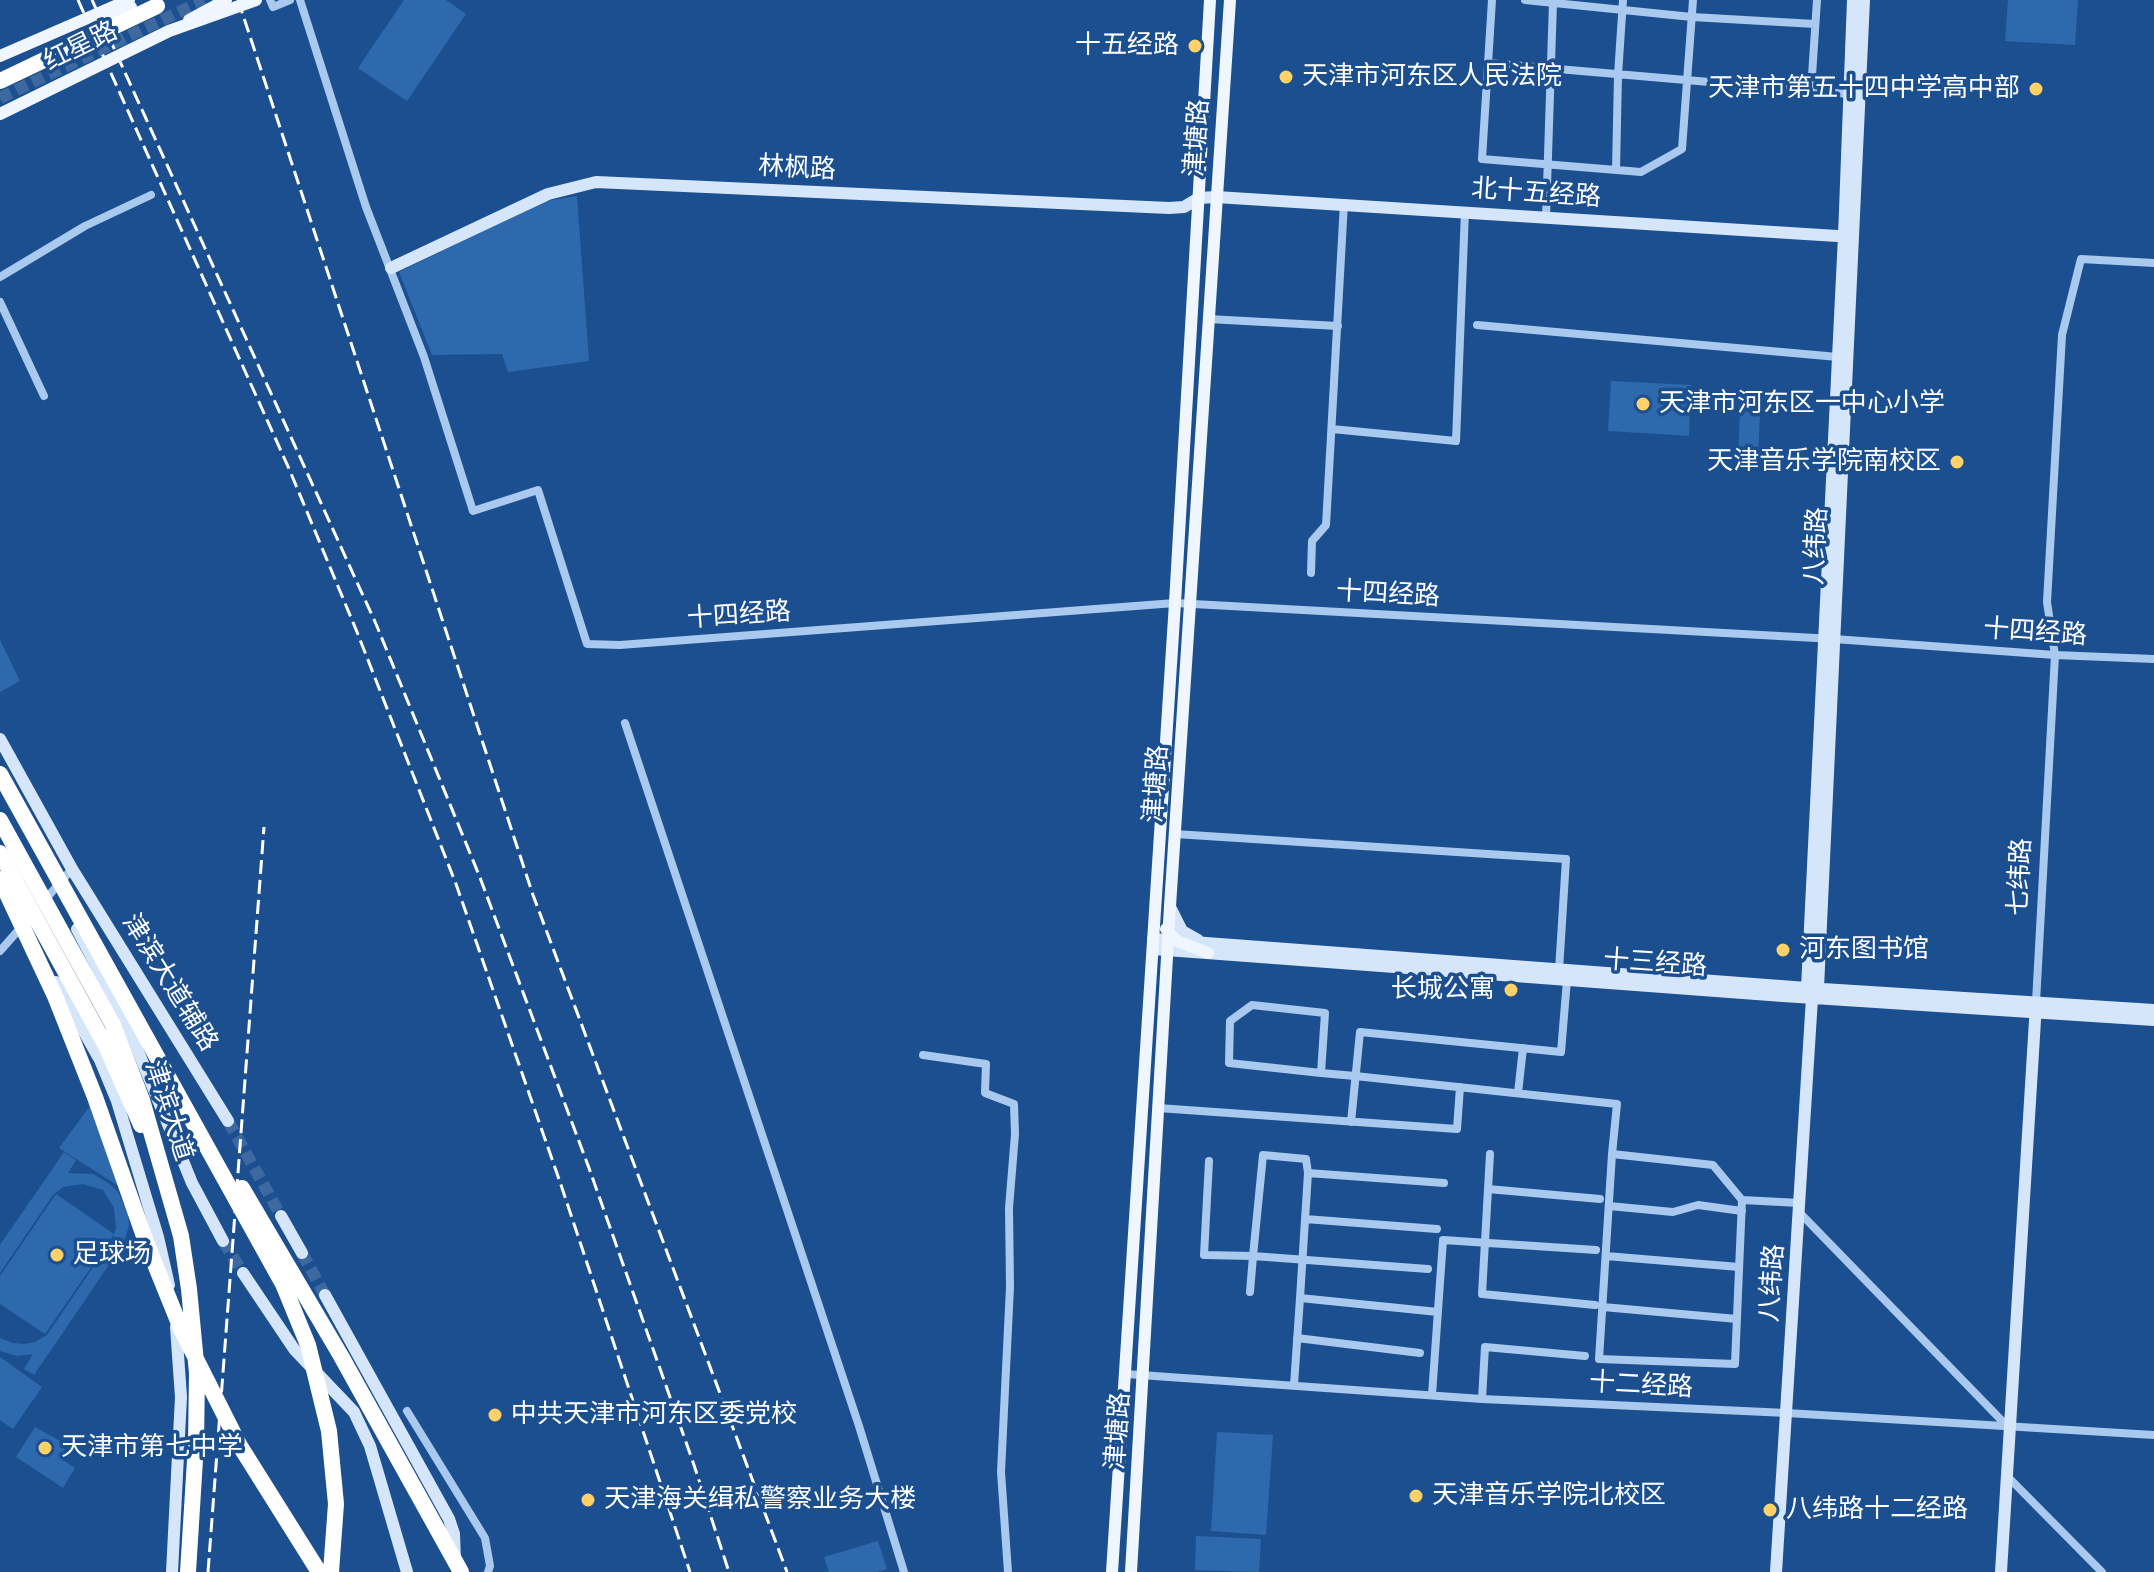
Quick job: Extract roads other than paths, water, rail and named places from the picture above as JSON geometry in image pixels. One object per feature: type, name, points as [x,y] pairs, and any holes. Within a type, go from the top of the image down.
[{"type":"highway","name":"红星路","points":[[0,81],[156,2]]},
{"type":"highway","name":"津滨大道","points":[[0,774],[133,1024]]},
{"type":"highway","name":"津滨大道","points":[[0,820],[113,1025],[142,1100],[181,1236],[197,1373],[188,1572]]},
{"type":"highway","points":[[0,853],[106,1046],[163,1173]]},
{"type":"highway","points":[[0,879],[55,996],[182,1331],[240,1446],[319,1572]]},
{"type":"highway","points":[[133,1024],[283,1284],[308,1345],[321,1392],[333,1468],[336,1504],[331,1572]]},
{"type":"highway","points":[[133,1024],[257,1213],[461,1572]]},
{"type":"main road","points":[[0,56],[129,0]]},
{"type":"main road","name":"红星路","points":[[0,114],[226,0]]},
{"type":"main road","points":[[169,31],[256,0]]},
{"type":"main road","name":"津塘路","points":[[1112,1572],[1175,603],[1210,0]]},
{"type":"main road","name":"津塘路","points":[[1131,1572],[1158,1108],[1171,941],[1170,906],[1230,0]]},
{"type":"main road","points":[[1155,905],[1171,941]]},
{"type":"street","points":[[270,0],[273,7],[290,0]]},
{"type":"street","points":[[300,0],[366,207],[391,268]]},
{"type":"street","points":[[1492,0],[1482,159],[1641,172],[1682,149],[1693,0]]},
{"type":"street","points":[[1525,0],[1692,17],[1815,24]]},
{"type":"street","points":[[1616,170],[1623,0]]},
{"type":"street","points":[[1811,91],[1817,0]]},
{"type":"street","name":"八纬路","points":[[1830,639],[1838,357],[1849,237],[1849,94],[1853,0]]},
{"type":"street","name":"八纬路","points":[[1776,1572],[1814,993],[1849,237],[1864,0]]},
{"type":"street","points":[[1546,217],[1554,2]]},
{"type":"street","points":[[1488,63],[1849,94]]},
{"type":"street","name":"林枫路","points":[[391,268],[548,194],[596,182],[1169,208],[1184,207],[1199,198],[1216,197]]},
{"type":"street","points":[[0,277],[85,226],[151,195]]},
{"type":"street","name":"北十五经路","points":[[1216,197],[1849,237]]},
{"type":"street","points":[[1311,573],[1312,541],[1326,525],[1344,203]]},
{"type":"street","points":[[1332,429],[1456,441],[1465,211]]},
{"type":"street","name":"七纬路","points":[[2001,1572],[2055,655],[2047,602],[2062,335],[2081,259],[2154,263]]},
{"type":"street","name":"十四经路","points":[[391,268],[424,357],[473,511],[538,490],[587,644],[620,645],[1175,603],[2154,659]]},
{"type":"street","points":[[0,302],[44,396]]},
{"type":"street","points":[[1208,319],[1338,326]]},
{"type":"street","points":[[1477,325],[1838,357]]},
{"type":"street","points":[[625,723],[859,1426],[904,1572]]},
{"type":"street","name":"津滨大道辅路","points":[[0,739],[72,869],[228,1121]]},
{"type":"street","points":[[0,790],[133,1024]]},
{"type":"street","points":[[1175,834],[1566,859],[1561,1052],[1360,1032],[1351,1122]]},
{"type":"street","points":[[0,951],[72,869]]},
{"type":"street","points":[[0,895],[77,1017],[100,1060],[133,1149],[165,1264],[179,1346],[181,1397],[172,1572]]},
{"type":"street","points":[[1170,906],[1182,931],[1208,948]]},
{"type":"street","name":"十三经路","points":[[1153,944],[1171,941],[1208,948],[1814,993],[2154,1010]]},
{"type":"street","name":"十三经路","points":[[1563,975],[1783,996],[1840,990],[2036,1006],[2154,1020]]},
{"type":"street","points":[[1783,996],[1801,1004],[1810,1021]]},
{"type":"street","points":[[1321,1073],[1325,1013],[1252,1005],[1230,1021],[1229,1063],[1321,1073],[1518,1093],[1617,1104],[1612,1154],[1606,1256],[1599,1306],[1599,1359],[1735,1364],[1742,1200],[1713,1165],[1612,1154]]},
{"type":"street","name":"津滨大道","points":[[133,1024],[192,1183],[223,1241]]},
{"type":"street","points":[[1518,1093],[1523,1048]]},
{"type":"street","points":[[923,1055],[986,1064],[985,1093],[1014,1104],[1015,1134],[1009,1208],[1010,1287],[1001,1472],[1008,1572]]},
{"type":"street","points":[[1158,1108],[1457,1129],[1460,1087]]},
{"type":"street","points":[[1490,1154],[1482,1294],[1737,1319]]},
{"type":"street","points":[[1250,1292],[1263,1155],[1306,1159],[1308,1173],[1294,1385]]},
{"type":"street","points":[[1209,1161],[1204,1255],[1302,1258],[1428,1269]]},
{"type":"street","points":[[1308,1173],[1444,1183]]},
{"type":"street","points":[[1488,1189],[1600,1199]]},
{"type":"street","points":[[1742,1200],[1800,1208],[2010,1429]]},
{"type":"street","points":[[1609,1206],[1673,1212],[1698,1205],[1742,1211]]},
{"type":"street","points":[[281,1216],[302,1253]]},
{"type":"street","points":[[1305,1219],[1437,1229]]},
{"type":"street","points":[[1432,1395],[1443,1240],[1596,1250]]},
{"type":"street","points":[[1606,1256],[1739,1267]]},
{"type":"street","points":[[243,1273],[294,1349],[354,1412],[370,1446],[407,1572]]},
{"type":"street","points":[[325,1295],[449,1519],[455,1549],[454,1572]]},
{"type":"street","points":[[1300,1298],[1438,1312]]},
{"type":"street","points":[[1297,1338],[1420,1353]]},
{"type":"street","points":[[1482,1399],[1485,1347],[1585,1356]]},
{"type":"street","name":"十二经路","points":[[1126,1374],[1482,1399],[2154,1435]]},
{"type":"street","points":[[407,1411],[485,1538],[490,1566],[488,1572]]},
{"type":"street","points":[[2007,1476],[2102,1572]]},
{"type":"tunnel","points":[[0,98],[204,0]]},
{"type":"tunnel","points":[[228,1121],[281,1216]]},
{"type":"tunnel","points":[[223,1241],[243,1273]]},
{"type":"tunnel","points":[[302,1253],[325,1295]]},
{"type":"railway","points":[[78,0],[290,471],[456,884],[560,1182],[690,1572]]},
{"type":"railway","points":[[92,0],[376,624],[479,875],[589,1168],[729,1572]]},
{"type":"railway","points":[[238,0],[533,895],[787,1572]]},
{"type":"railway","points":[[208,1572],[264,827]]},
{"type":"place","name":"十五经路","points":[[1195,46]]},
{"type":"place","name":"天津市河东区人民法院","points":[[1286,77]]},
{"type":"place","name":"天津市第五十四中学高中部","points":[[2036,89]]},
{"type":"place","name":"天津市河东区一中心小学","points":[[1643,404]]},
{"type":"place","name":"天津音乐学院南校区","points":[[1957,462]]},
{"type":"place","name":"河东图书馆","points":[[1783,950]]},
{"type":"place","name":"长城公寓","points":[[1511,990]]},
{"type":"place","name":"足球场","points":[[57,1255]]},
{"type":"place","name":"中共天津市河东区委党校","points":[[495,1415]]},
{"type":"place","name":"天津市第七中学","points":[[45,1448]]},
{"type":"place","name":"天津音乐学院北校区","points":[[1416,1496]]},
{"type":"place","name":"天津海关缉私警察业务大楼","points":[[588,1500]]},
{"type":"place","name":"八纬路十二经路","points":[[1770,1510]]}]
